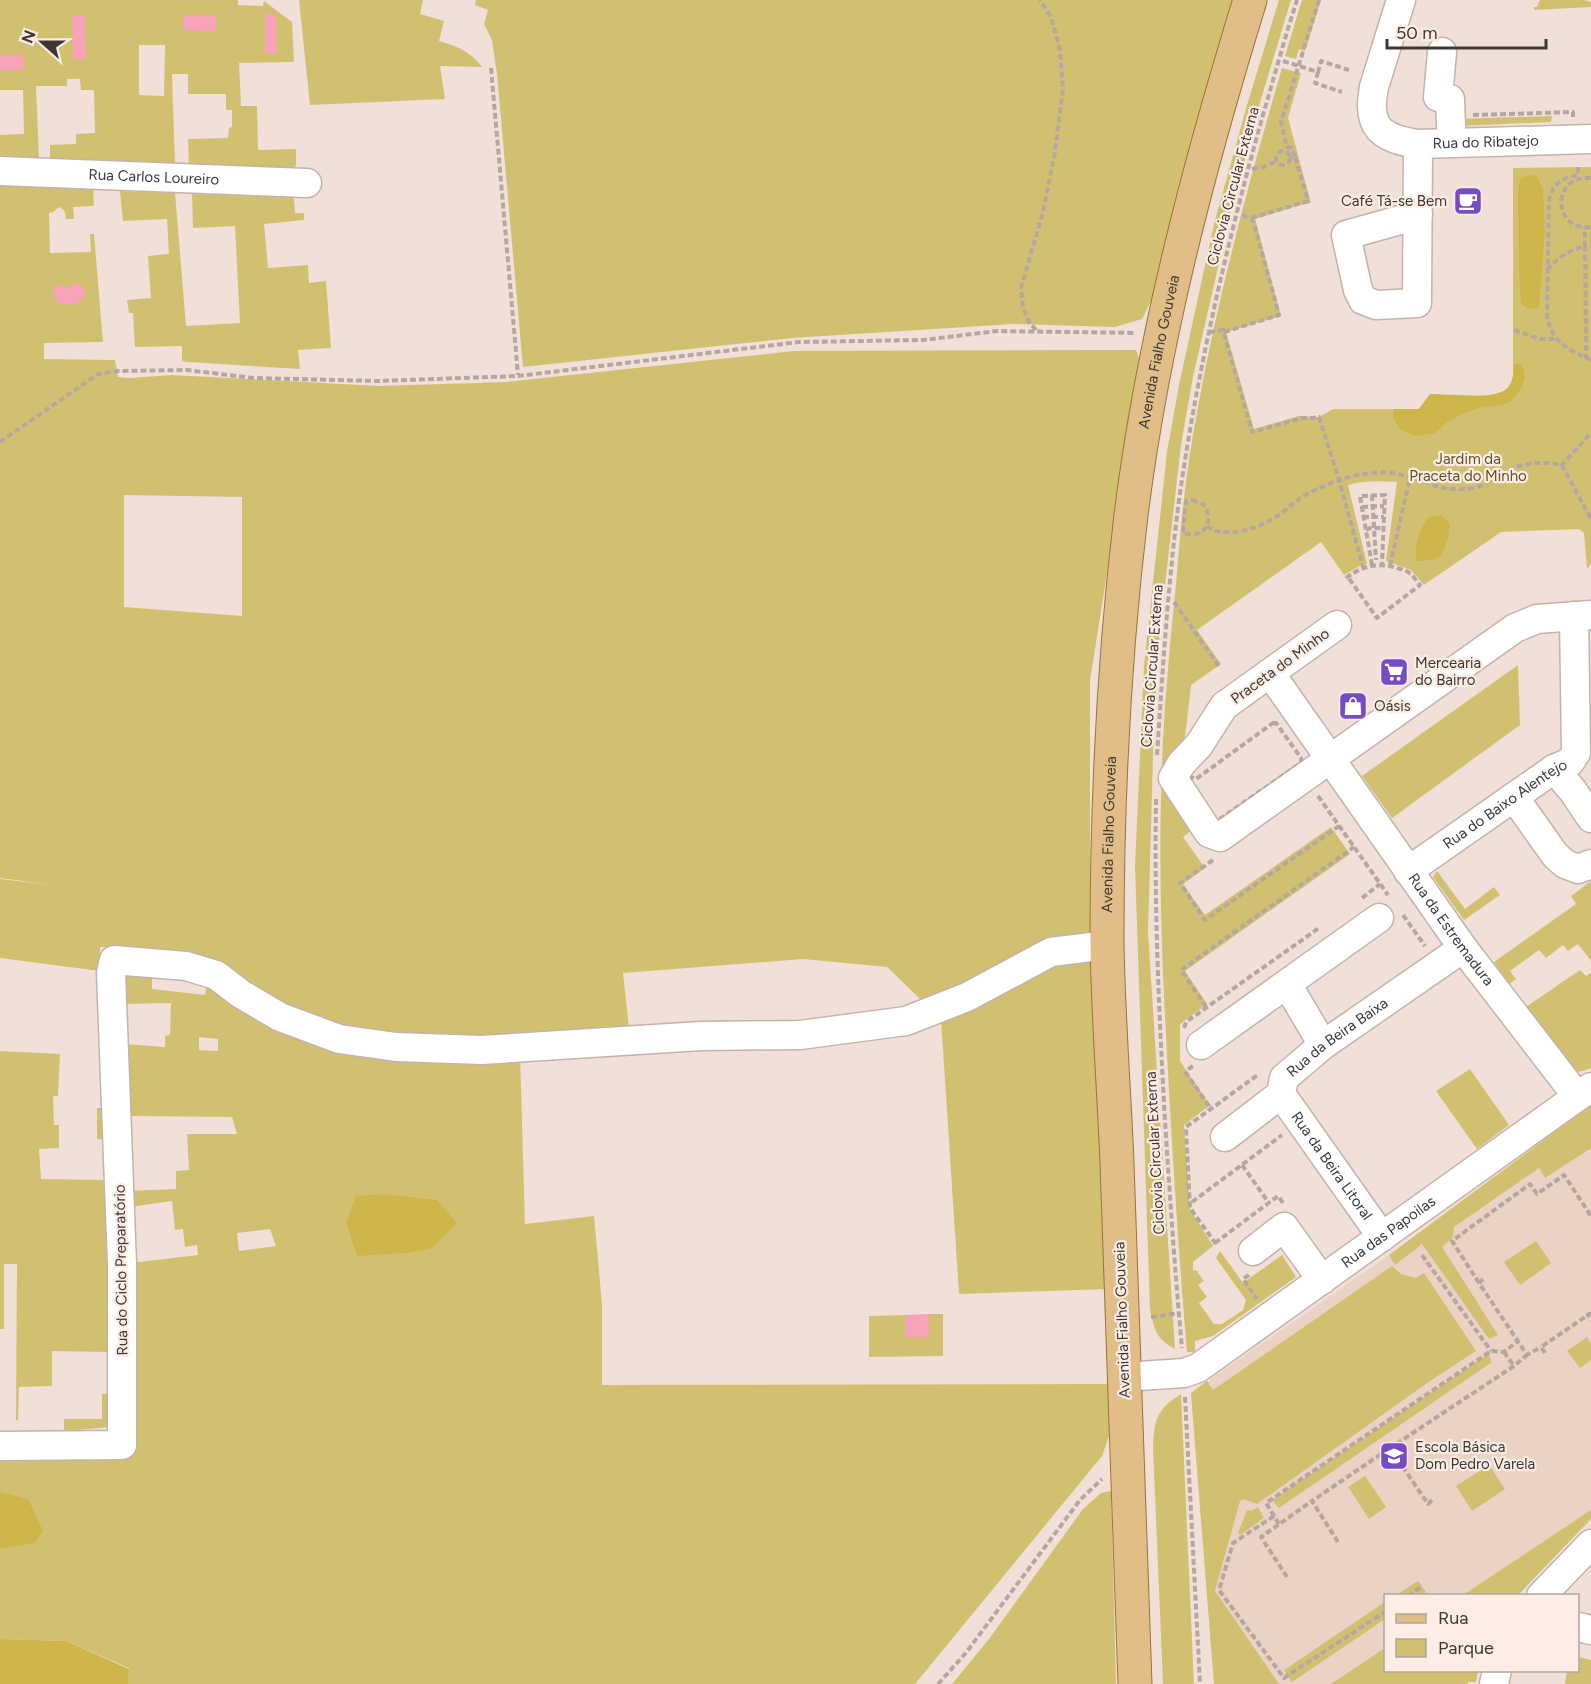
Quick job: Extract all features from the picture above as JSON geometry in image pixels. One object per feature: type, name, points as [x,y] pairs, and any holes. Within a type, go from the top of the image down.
[{"type":"main road","name":"Avenida Fialho Gouveia","points":[[1153,1684],[1107,945],[1109,798],[1117,654],[1131,516],[1149,393],[1179,252],[1217,106],[1250,0]]},
{"type":"main road","name":"Avenida Fialho Gouveia","points":[[1135,1684],[1128,1462],[1133,1377],[1126,944],[1127,761],[1137,625],[1150,487],[1181,323],[1236,102],[1267,0]]},
{"type":"street","points":[[1401,0],[1374,87],[1372,116],[1380,129],[1389,137],[1418,144]]},
{"type":"street","points":[[1442,52],[1438,98],[1450,99],[1451,127]]},
{"type":"street","name":"Rua do Ribatejo","points":[[1418,215],[1418,144],[1591,139]]},
{"type":"street","name":"Rua Carlos Loureiro","points":[[0,171],[307,183]]},
{"type":"street","points":[[1330,758],[1515,628],[1537,619],[1582,615]]},
{"type":"street","name":"Rua do Baixo Alentejo","points":[[1408,871],[1554,769],[1570,762],[1576,753],[1582,615]]},
{"type":"street","name":"Praceta do Minho","points":[[1330,758],[1220,837],[1209,833],[1173,778],[1181,764],[1199,745],[1224,706],[1337,625]]},
{"type":"street","name":"Rua da Estremadura","points":[[1270,673],[1463,948],[1584,1092]]},
{"type":"street","points":[[1554,769],[1573,791],[1591,818]]},
{"type":"street","points":[[1514,797],[1555,855],[1565,864],[1578,869],[1591,864]]},
{"type":"street","points":[[1199,1054],[1287,984],[1389,908]]},
{"type":"street","name":"Rua do Ciclo Preparatório","points":[[0,1446],[122,1445],[122,1264],[111,972],[114,960],[186,966],[216,975],[241,994],[280,1017],[339,1039],[396,1047],[482,1050],[701,1036],[800,1035],[906,1021],[967,997],[1051,952],[1107,945]]},
{"type":"street","name":"Rua da Beira Baixa","points":[[1225,1137],[1281,1095],[1284,1078],[1323,1045],[1463,948]]},
{"type":"street","points":[[1287,984],[1323,1045]]},
{"type":"street","name":"Rua das Papoilas","points":[[1184,1372],[1198,1368],[1584,1092]]},
{"type":"street","name":"Rua da Beira Litoral","points":[[1281,1095],[1382,1237]]},
{"type":"street","points":[[1253,1251],[1284,1227],[1322,1280]]},
{"type":"street","points":[[1133,1377],[1184,1372]]},
{"type":"street","points":[[1543,1594],[1591,1544]]},
{"type":"path","points":[[1036,331],[1029,322],[1023,307],[1021,288],[1043,212],[1055,152],[1063,89],[1060,50],[1051,17],[1040,0]]},
{"type":"path","name":"Ciclovia Circular Externa","points":[[1157,757],[1175,528],[1192,415],[1238,203],[1297,0]]},
{"type":"path","points":[[1286,149],[1281,122],[1318,0]]},
{"type":"path","points":[[1284,61],[1318,72]]},
{"type":"path","points":[[1342,92],[1315,83],[1321,62],[1349,70]]},
{"type":"path","points":[[490,68],[518,376]]},
{"type":"path","points":[[1250,218],[1308,201],[1292,157],[1292,148],[1276,155],[1277,161],[1285,165],[1292,157]]},
{"type":"path","points":[[1252,169],[1277,161]]},
{"type":"path","points":[[1578,167],[1579,176]]},
{"type":"path","points":[[1579,176],[1567,186],[1561,202],[1566,218],[1585,228],[1591,227]]},
{"type":"path","points":[[1585,228],[1589,359],[1560,344],[1550,330],[1547,317],[1547,270],[1549,200],[1555,184],[1565,177],[1591,178]]},
{"type":"path","points":[[1209,332],[1223,330],[1224,332],[1279,315],[1253,220],[1240,214]]},
{"type":"path","points":[[1547,270],[1568,252],[1585,246]]},
{"type":"path","points":[[1514,330],[1539,339],[1556,339]]},
{"type":"path","points":[[0,442],[98,374],[117,371],[187,370],[253,378],[378,381],[518,376],[799,342],[923,340],[998,331],[1162,333]]},
{"type":"path","points":[[1224,332],[1252,432],[1302,418],[1318,417],[1339,480],[1363,567]]},
{"type":"path","points":[[1562,466],[1591,433]]},
{"type":"path","points":[[1207,526],[1217,532],[1234,533],[1248,530],[1267,522],[1306,494],[1339,480],[1363,474],[1387,472],[1438,488],[1473,488],[1487,484],[1516,467],[1533,463],[1562,466],[1591,519]]},
{"type":"path","points":[[1390,566],[1410,478]]},
{"type":"path","points":[[1372,495],[1376,549],[1373,562]]},
{"type":"path","points":[[1373,562],[1360,496],[1385,495],[1382,562]]},
{"type":"path","points":[[1186,501],[1198,501],[1203,504],[1209,515],[1207,526],[1194,535],[1183,533],[1186,501]]},
{"type":"path","points":[[1362,507],[1384,506]]},
{"type":"path","points":[[1364,518],[1384,517]]},
{"type":"path","points":[[1366,530],[1374,527],[1384,528]]},
{"type":"path","points":[[1367,539],[1383,538]]},
{"type":"path","points":[[1369,550],[1383,549]]},
{"type":"path","points":[[1373,562],[1382,562],[1409,573],[1420,585],[1377,618],[1347,577],[1373,562]]},
{"type":"path","points":[[1174,602],[1220,668]]},
{"type":"path","points":[[1273,723],[1301,758],[1300,763],[1217,821],[1213,819],[1187,779],[1191,777],[1196,779],[1273,723]]},
{"type":"path","name":"Ciclovia Circular Externa","points":[[1156,789],[1156,955],[1173,1256],[1184,1372],[1200,1684]]},
{"type":"path","points":[[1313,790],[1380,884],[1389,908],[1429,951]]},
{"type":"path","points":[[1214,860],[1180,884],[1205,920],[1339,826]]},
{"type":"path","points":[[1206,1007],[1181,970],[1354,847]]},
{"type":"path","points":[[1374,889],[1380,884]]},
{"type":"path","points":[[1199,1054],[1186,1073],[1209,1106],[1208,1110]]},
{"type":"path","points":[[1264,1071],[1186,1127],[1190,1208],[1215,1244],[1278,1196],[1284,1204]]},
{"type":"path","points":[[1191,1203],[1287,1132]]},
{"type":"path","points":[[1242,1165],[1269,1203]]},
{"type":"path","points":[[1527,1355],[1481,1281],[1452,1241],[1530,1184],[1537,1194],[1564,1175],[1591,1216]]},
{"type":"path","points":[[1422,1255],[1491,1351]]},
{"type":"path","points":[[1245,1282],[1260,1303]]},
{"type":"path","points":[[1151,1317],[1179,1313]]},
{"type":"path","points":[[1287,1577],[1261,1537],[1589,1314],[1591,1320]]},
{"type":"path","points":[[1279,1524],[1266,1503],[1491,1351],[1504,1352],[1518,1341]]},
{"type":"path","points":[[1541,1347],[1545,1353]]},
{"type":"path","points":[[1504,1352],[1514,1366]]},
{"type":"path","points":[[1390,1448],[1428,1504],[1432,1500]]},
{"type":"path","points":[[938,1684],[965,1654],[1080,1500],[1116,1466],[1128,1462]]},
{"type":"path","points":[[1311,1501],[1338,1542]]},
{"type":"path","points":[[1274,1516],[1233,1543],[1219,1590],[1284,1678],[1384,1612]]},
{"type":"path","points":[[1411,1594],[1422,1586]]},
{"type":"shaded area","points":[[265,14],[276,14],[277,53],[265,53]]},
{"type":"shaded area","points":[[85,15],[86,59],[73,59],[72,16]]},
{"type":"shaded area","points":[[183,15],[216,15],[216,31],[183,30]]},
{"type":"shaded area","points":[[23,55],[24,70],[0,70],[0,56]]},
{"type":"shaded area","points":[[1536,175],[1543,189],[1545,229],[1539,308],[1529,309],[1521,304],[1518,189],[1521,177]]},
{"type":"shaded area","points":[[74,283],[84,290],[82,299],[71,304],[55,301],[54,288],[62,285],[71,288]]},
{"type":"shaded area","points":[[1514,364],[1520,364],[1524,369],[1525,378],[1521,389],[1506,404],[1464,413],[1447,422],[1435,433],[1416,436],[1401,430],[1393,419],[1394,409],[1419,409],[1430,394],[1490,395],[1505,390],[1510,385]]},
{"type":"shaded area","points":[[1441,515],[1450,524],[1442,555],[1432,560],[1416,561],[1417,543],[1425,522],[1428,517]]},
{"type":"shaded area","name":"Escola Básica Dom Pedro Varela","points":[[1591,1105],[1591,1518],[1519,1594],[1384,1594],[1384,1672],[1429,1672],[1407,1684],[1214,1684],[1191,1393],[1412,1239]]},
{"type":"shaded area","points":[[384,1194],[437,1200],[457,1223],[432,1248],[406,1253],[357,1256],[346,1223],[356,1196]]},
{"type":"shaded area","points":[[929,1314],[929,1337],[905,1337],[905,1315]]},
{"type":"shaded area","points":[[0,1492],[28,1499],[43,1531],[35,1543],[0,1549]]},
{"type":"shaded area","points":[[0,1639],[66,1641],[129,1669],[128,1684],[0,1684]]},
{"type":"green space","points":[[0,0],[238,0],[238,5],[263,6],[264,1],[292,22],[294,62],[239,63],[241,106],[257,106],[258,150],[296,149],[296,165],[293,170],[189,166],[188,139],[228,138],[229,128],[232,127],[232,110],[226,110],[226,94],[188,94],[188,74],[172,74],[175,165],[50,160],[50,145],[76,144],[76,134],[95,133],[94,90],[81,90],[80,79],[67,79],[67,86],[36,86],[39,159],[0,157],[0,135],[24,134],[23,90],[0,90]],"holes":[[[139,45],[165,45],[164,96],[139,95]]]},
{"type":"green space","points":[[299,0],[423,0],[420,14],[444,21],[439,41],[463,50],[482,67],[440,66],[445,99],[310,105]]},
{"type":"green space","points":[[476,0],[1235,0],[1157,289],[1142,319],[1115,327],[1013,324],[792,338],[523,367],[497,74],[492,40],[484,24],[488,10],[475,5]]},
{"type":"green space","points":[[1279,0],[1291,0],[1261,99],[1230,215],[1193,377],[1181,445],[1160,629],[1154,722],[1148,932],[1175,1349],[1157,1333],[1150,1309],[1135,866],[1144,666],[1167,452],[1179,385],[1214,224]]},
{"type":"green space","points":[[1302,0],[1321,0],[1305,51],[1299,49],[1296,59],[1285,56]]},
{"type":"green space","points":[[1540,0],[1584,0],[1591,2],[1591,7],[1534,10]]},
{"type":"green space","name":"Jardim da Praceta do Minho","points":[[1282,68],[1301,73],[1288,118],[1311,203],[1255,219],[1281,316],[1226,332],[1254,429],[1299,416],[1319,417],[1333,409],[1419,409],[1430,394],[1490,396],[1507,390],[1513,378],[1513,168],[1591,167],[1591,564],[1587,569],[1584,533],[1579,529],[1501,532],[1424,585],[1411,570],[1386,561],[1397,482],[1360,482],[1348,485],[1367,564],[1344,575],[1321,542],[1197,630],[1221,664],[1191,685],[1185,738],[1164,778],[1193,829],[1183,837],[1205,868],[1183,884],[1205,915],[1331,827],[1350,854],[1185,971],[1207,1004],[1180,1024],[1180,1061],[1210,1105],[1184,1125],[1190,1209],[1213,1246],[1193,1262],[1193,1270],[1199,1271],[1197,1272],[1204,1281],[1198,1285],[1207,1297],[1199,1303],[1214,1324],[1222,1324],[1243,1310],[1246,1300],[1216,1258],[1220,1251],[1243,1283],[1282,1255],[1296,1277],[1213,1336],[1195,1341],[1195,1352],[1187,1352],[1174,1177],[1162,957],[1161,804],[1169,652],[1184,494],[1200,394],[1231,253]]},
{"type":"green space","points":[[1552,116],[1551,122],[1458,126],[1458,119]]},
{"type":"green space","points":[[0,184],[93,189],[94,206],[73,207],[74,219],[66,219],[65,212],[59,207],[49,213],[50,253],[91,252],[90,234],[94,234],[103,342],[44,343],[44,359],[115,360],[118,377],[172,375],[379,386],[506,382],[794,351],[1136,350],[1140,362],[1090,681],[1090,962],[1108,1289],[959,1294],[941,1019],[887,967],[803,959],[623,973],[629,1028],[519,1032],[498,1040],[351,1031],[120,947],[100,947],[100,971],[0,958],[0,879],[52,885],[0,878]],"holes":[[[124,495],[242,497],[242,616],[124,607]]]},
{"type":"green space","points":[[120,191],[175,193],[186,326],[240,323],[235,226],[193,228],[192,194],[291,197],[294,199],[295,213],[304,213],[304,220],[264,224],[268,268],[308,265],[309,283],[326,281],[331,348],[298,350],[300,369],[188,362],[182,361],[182,346],[135,347],[133,313],[129,313],[127,300],[151,298],[148,256],[169,254],[167,219],[123,221]]},
{"type":"green space","points":[[1518,665],[1520,725],[1392,818],[1362,776]]},
{"type":"green space","points":[[1437,871],[1465,909],[1494,887],[1500,895],[1464,920],[1433,877]]},
{"type":"green space","points":[[1591,881],[1591,961],[1578,944],[1568,951],[1563,945],[1546,958],[1539,950],[1510,971],[1516,979],[1509,984],[1494,962],[1576,904],[1571,896]]},
{"type":"green space","points":[[1580,970],[1586,976],[1591,973],[1591,1068],[1572,1072],[1526,1007]]},
{"type":"green space","points":[[122,972],[152,976],[152,989],[205,995],[207,981],[278,1028],[520,1054],[525,1224],[594,1216],[602,1305],[602,1385],[1109,1384],[1109,1436],[1102,1456],[915,1684],[128,1684],[129,1668],[66,1641],[0,1639],[0,1460],[129,1459],[131,1263],[198,1255],[197,1245],[185,1247],[183,1229],[175,1230],[172,1201],[130,1207],[129,1191],[176,1189],[176,1171],[189,1170],[187,1134],[237,1134],[232,1117],[127,1116],[124,1044],[165,1047],[165,1036],[170,1035],[171,1003],[123,1004]],"holes":[[[199,1037],[218,1039],[218,1051],[199,1050]],[[270,1229],[276,1246],[239,1251],[237,1233]]]},
{"type":"green space","points":[[0,1051],[60,1054],[58,1096],[53,1096],[54,1125],[59,1125],[59,1148],[39,1149],[41,1179],[107,1180],[111,1352],[52,1351],[52,1386],[19,1387],[18,1420],[16,1420],[17,1264],[4,1264],[4,1329],[0,1329]]},
{"type":"green space","points":[[1470,1069],[1509,1125],[1477,1149],[1436,1091]]},
{"type":"green space","points":[[1591,1105],[1591,1148],[1545,1178],[1539,1168],[1454,1227],[1453,1237],[1442,1247],[1498,1335],[1489,1339],[1422,1244],[1395,1265],[1389,1255]]},
{"type":"green space","points":[[97,1108],[105,1108],[106,1140],[97,1139]]},
{"type":"green space","points":[[1536,1241],[1551,1263],[1520,1285],[1504,1262]]},
{"type":"green space","points":[[1392,1266],[1401,1274],[1416,1278],[1424,1273],[1476,1351],[1257,1504],[1243,1499],[1240,1501],[1215,1591],[1279,1684],[1214,1684],[1191,1393],[1207,1381],[1213,1390]]},
{"type":"green space","points":[[929,1314],[943,1314],[943,1356],[869,1357],[869,1316],[905,1315],[905,1337],[929,1337]]},
{"type":"green space","points":[[1587,1337],[1591,1344],[1591,1360],[1580,1368],[1567,1351]]},
{"type":"green space","points":[[1488,1354],[1492,1362],[1279,1508],[1272,1500]]},
{"type":"green space","points":[[102,1394],[111,1394],[110,1427],[64,1431],[64,1419],[102,1419]]},
{"type":"green space","points":[[1181,1394],[1194,1684],[1163,1684],[1153,1438],[1161,1411]]},
{"type":"green space","points":[[1489,1465],[1505,1489],[1472,1511],[1456,1486]]},
{"type":"green space","points":[[1365,1476],[1386,1507],[1369,1519],[1348,1487]]},
{"type":"green space","points":[[1111,1491],[1116,1684],[952,1684],[989,1639],[1083,1509],[1101,1493]]},
{"type":"green space","points":[[1258,1507],[1264,1518],[1240,1535],[1238,1533],[1247,1510],[1251,1511]]},
{"type":"green space","points":[[1591,1510],[1591,1519],[1519,1594],[1465,1594]]},
{"type":"green space","points":[[1418,1581],[1426,1592],[1423,1594],[1398,1594]]},
{"type":"green space","points":[[1384,1603],[1384,1620],[1292,1682],[1284,1670]]},
{"type":"green space","points":[[1384,1649],[1384,1672],[1478,1672],[1476,1682],[1468,1682],[1468,1684],[1331,1684]]},
{"type":"green space","points":[[1579,1657],[1591,1660],[1591,1684],[1565,1684],[1567,1672],[1579,1672]]},
{"type":"place","name":"Café Tá-se Bem","points":[[1468,201]]},
{"type":"place","name":"Mercearia do Bairro","points":[[1394,672]]},
{"type":"place","name":"Oásis","points":[[1353,706]]},
{"type":"place","name":"Escola Básica Dom Pedro Varela","points":[[1394,1456]]}]
